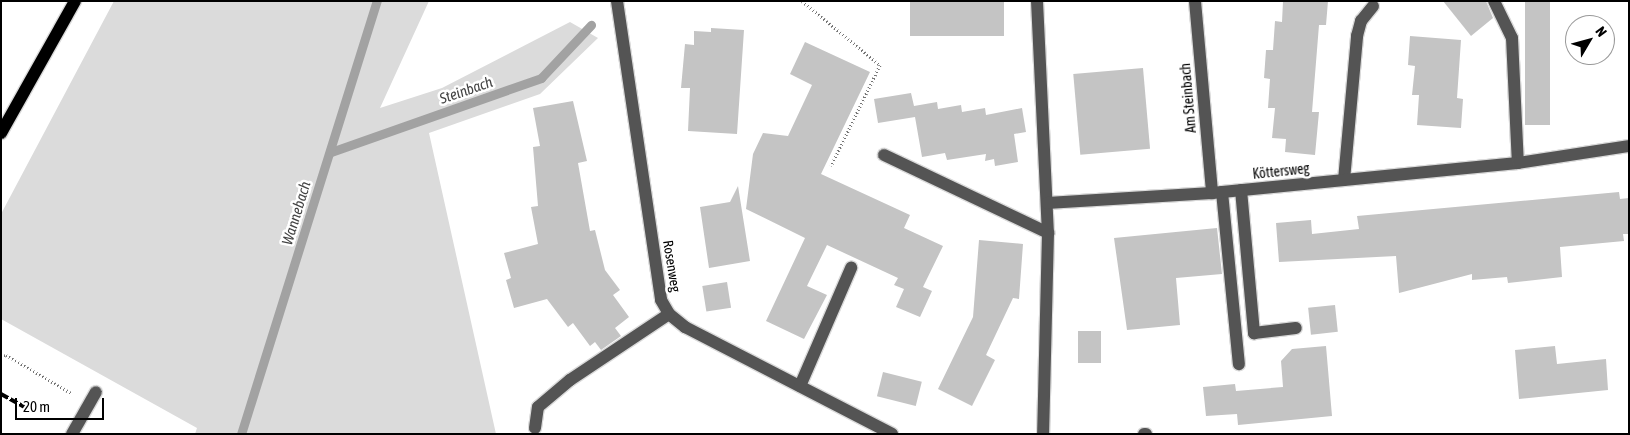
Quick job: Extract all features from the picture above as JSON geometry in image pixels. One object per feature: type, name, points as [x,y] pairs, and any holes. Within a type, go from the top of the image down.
[{"type":"main road","points":[[1,133],[74,1]]},
{"type":"street","points":[[1038,1],[1048,233],[1043,434]]},
{"type":"street","name":"Am Steinbach","points":[[1195,1],[1239,364]]},
{"type":"street","points":[[1494,1],[1512,38],[1518,163]]},
{"type":"street","name":"Rosenweg","points":[[620,2],[661,300],[670,314],[685,327],[892,434]]},
{"type":"street","points":[[1344,180],[1357,36],[1361,21],[1373,6]]},
{"type":"street","name":"Köttersweg","points":[[1046,203],[1241,190],[1518,163],[1629,146]]},
{"type":"street","points":[[884,155],[1048,233]]},
{"type":"street","points":[[1241,190],[1254,333],[1296,328]]},
{"type":"street","points":[[800,386],[851,268]]},
{"type":"street","points":[[535,428],[538,407],[670,314]]},
{"type":"street","points":[[72,434],[96,392]]},
{"type":"path","points":[[802,1],[880,65],[831,166]]},
{"type":"path","points":[[1,357],[6,355],[89,403]]},
{"type":"shaded area","points":[[114,1],[429,1],[380,108],[442,88],[570,22],[598,38],[540,94],[429,133],[496,434],[195,434],[197,428],[1,319],[1,214]]},
{"type":"building","points":[[910,1],[1004,1],[1004,36],[910,36]]},
{"type":"building","points":[[1283,1],[1328,1],[1326,25],[1319,25],[1312,112],[1319,112],[1315,155],[1285,152],[1286,139],[1272,138],[1275,108],[1268,108],[1270,79],[1264,78],[1266,50],[1273,50],[1275,21],[1282,22]]},
{"type":"building","points":[[1443,1],[1486,1],[1493,18],[1471,36]]},
{"type":"building","points":[[1525,1],[1550,1],[1550,125],[1525,125]]},
{"type":"building","points":[[711,28],[744,30],[737,134],[688,131],[690,88],[681,88],[685,44],[694,45],[694,31],[711,32]]},
{"type":"building","points":[[1410,36],[1461,40],[1457,98],[1463,99],[1461,128],[1417,125],[1419,95],[1412,95],[1415,66],[1408,65]]},
{"type":"building","points":[[805,42],[870,72],[821,174],[910,215],[904,228],[943,246],[923,287],[932,291],[920,317],[896,307],[904,289],[894,285],[898,278],[827,245],[807,286],[827,295],[804,339],[766,321],[805,238],[746,209],[753,154],[763,133],[788,136],[812,85],[790,74]]},
{"type":"building","points":[[1143,68],[1150,149],[1080,155],[1073,74]]},
{"type":"building","points":[[911,93],[914,106],[937,102],[938,109],[961,105],[962,112],[985,108],[986,115],[1022,108],[1026,132],[1014,134],[1018,162],[995,166],[994,159],[985,161],[986,154],[947,160],[945,153],[922,157],[915,117],[878,123],[874,99]]},
{"type":"building","points":[[573,101],[587,161],[578,163],[590,231],[595,230],[605,270],[620,290],[613,295],[629,317],[615,328],[621,336],[601,350],[595,342],[590,346],[573,323],[568,327],[547,299],[514,308],[506,280],[511,278],[504,253],[538,244],[531,207],[538,206],[533,147],[540,146],[533,108]]},
{"type":"building","points":[[738,186],[750,261],[709,268],[700,207],[730,202]]},
{"type":"building","points":[[1619,192],[1620,199],[1629,198],[1629,234],[1623,234],[1624,241],[1560,247],[1562,277],[1508,283],[1507,277],[1472,280],[1472,274],[1399,293],[1396,256],[1279,262],[1276,223],[1311,220],[1312,234],[1359,229],[1357,216]]},
{"type":"building","points":[[1217,228],[1222,274],[1176,278],[1180,325],[1127,330],[1114,238]]},
{"type":"building","points":[[979,240],[1023,244],[1019,299],[1013,298],[986,355],[995,360],[972,406],[938,389],[973,317]]},
{"type":"building","points":[[727,282],[731,308],[706,312],[702,286]]},
{"type":"building","points":[[1335,305],[1338,332],[1311,335],[1308,308]]},
{"type":"building","points":[[1078,331],[1101,331],[1101,363],[1078,363]]},
{"type":"building","points":[[1326,346],[1332,416],[1238,425],[1237,414],[1206,416],[1203,387],[1235,384],[1236,391],[1283,387],[1281,361],[1292,349]]},
{"type":"building","points":[[1555,346],[1557,364],[1606,359],[1608,390],[1519,399],[1515,350]]},
{"type":"building","points":[[883,372],[922,382],[916,406],[877,396]]},
{"type":"waterway","name":"Wannebach","points":[[241,434],[377,1]]},
{"type":"waterway","name":"Steinbach","points":[[331,152],[541,78],[591,25]]},
{"type":"railway","points":[[1,394],[32,411]]}]
